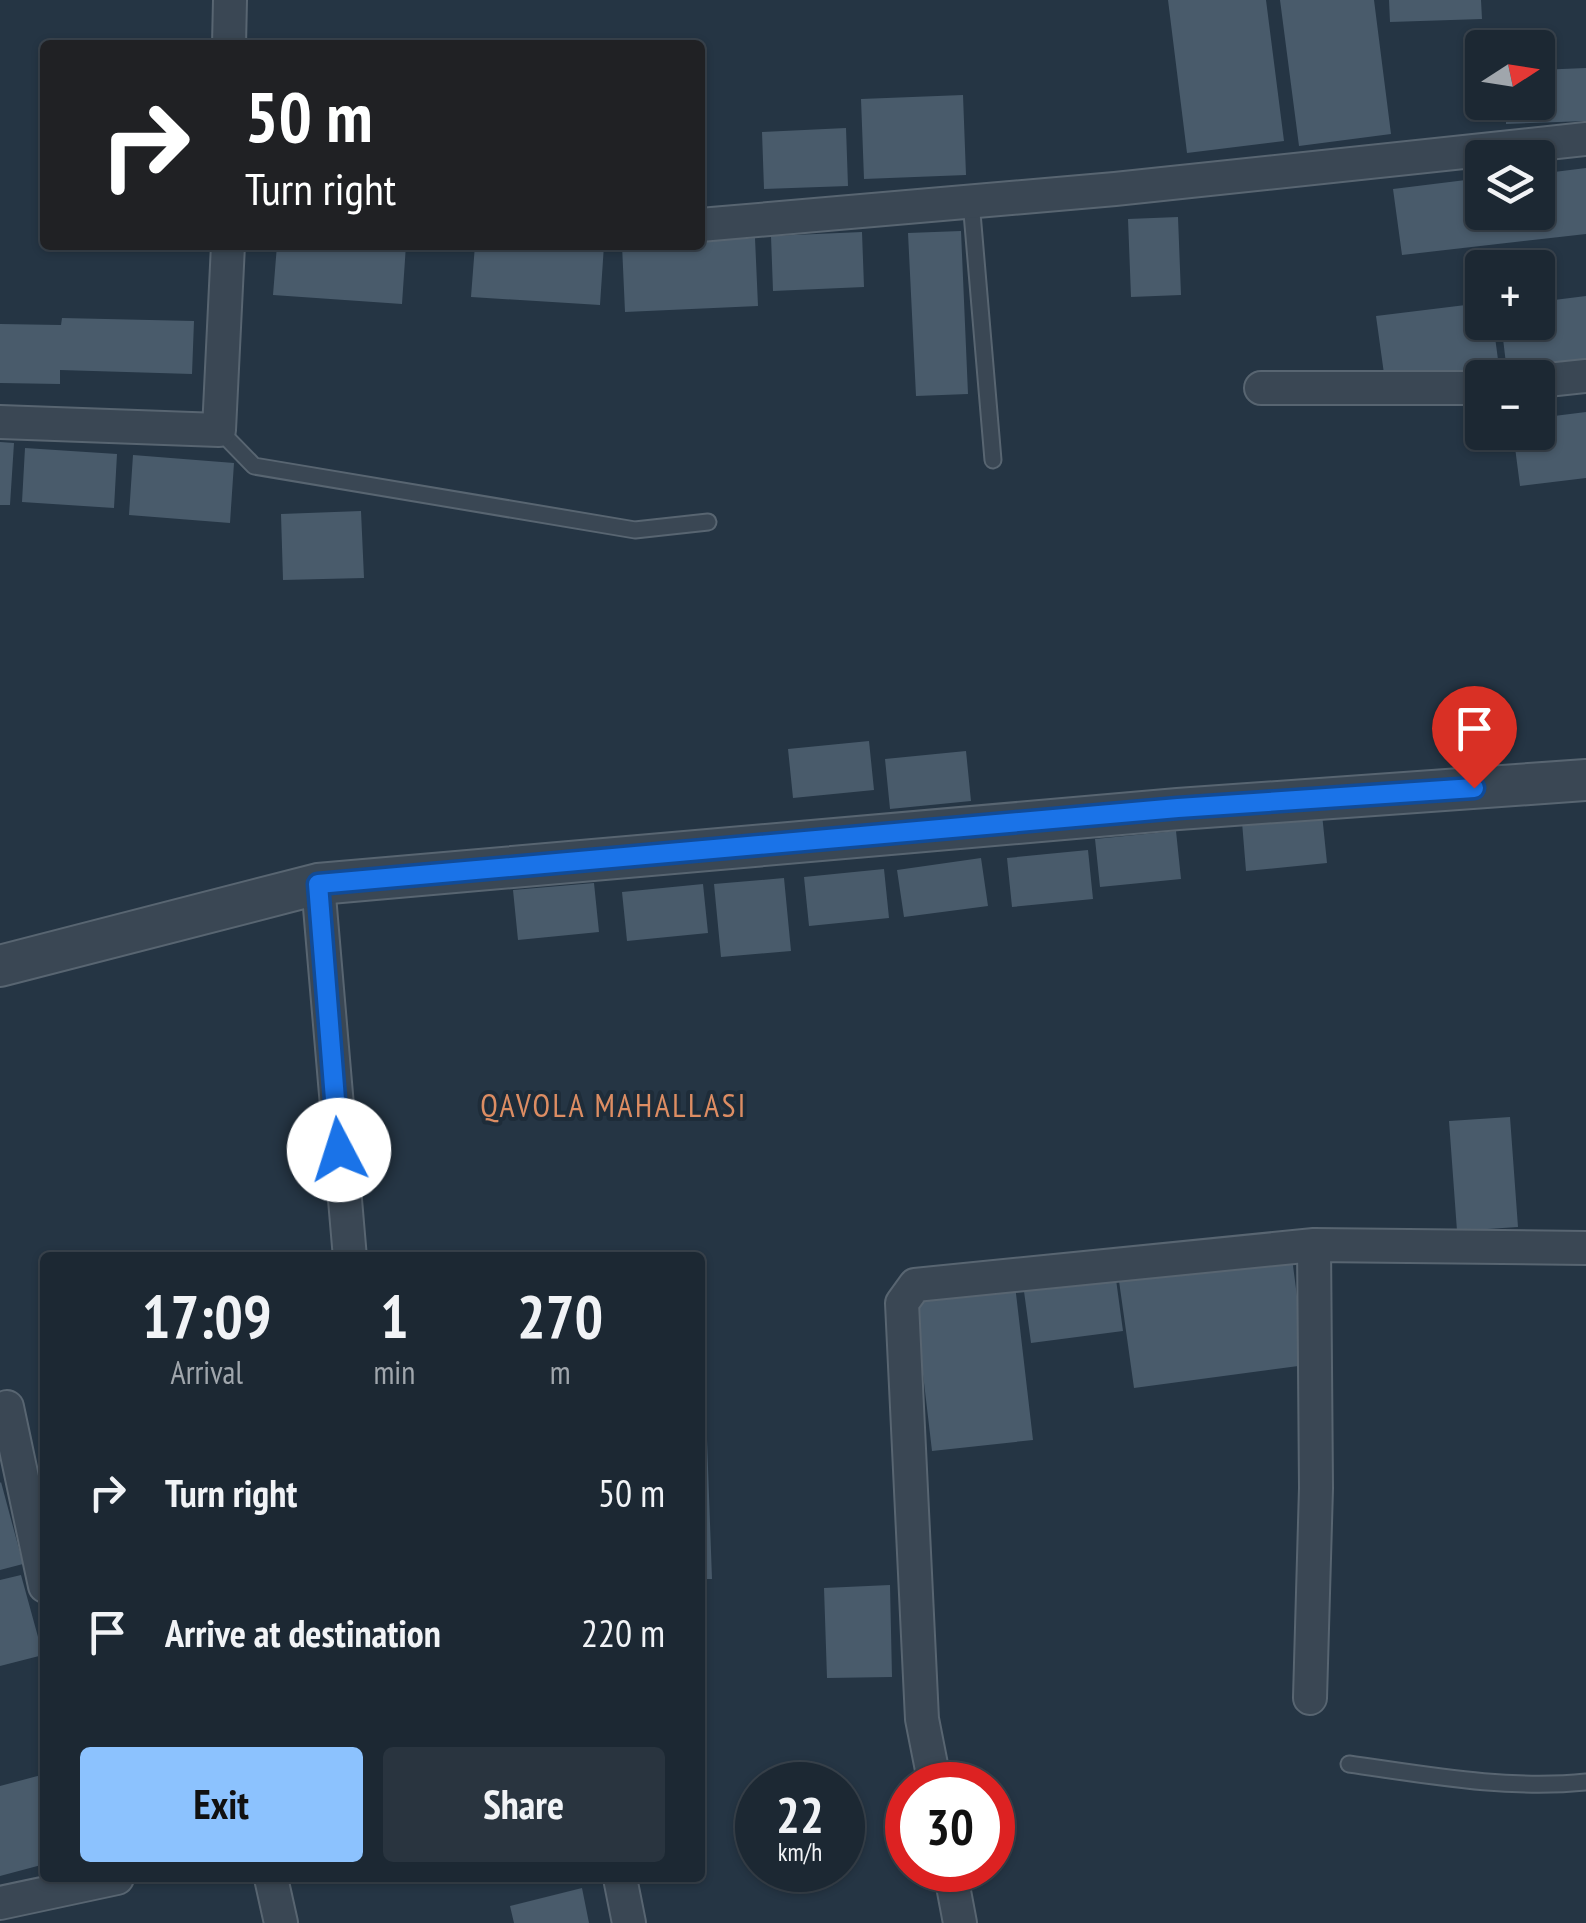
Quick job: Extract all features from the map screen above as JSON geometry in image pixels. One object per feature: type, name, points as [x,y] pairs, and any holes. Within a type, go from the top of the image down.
[{"type":"street","points":[[230,0],[230,40]]},
{"type":"street","points":[[705,225],[1586,139]]},
{"type":"street","points":[[0,422],[219,430],[228,250]]},
{"type":"street","points":[[1555,380],[1586,376]]},
{"type":"street","points":[[1262,388],[1465,388]]},
{"type":"street","points":[[0,966],[318,884],[1178,808],[1586,780]]},
{"type":"street","points":[[318,884],[349,1252]]},
{"type":"street","points":[[1310,1698],[1316,1488],[1314,1245]]},
{"type":"street","points":[[930,1762],[922,1718],[902,1304],[915,1285],[1314,1245],[1586,1248]]},
{"type":"street","points":[[7,1407],[40,1562]]},
{"type":"street","points":[[0,1904],[93,1882]]},
{"type":"street","points":[[271,1882],[281,1923]]},
{"type":"street","points":[[621,1882],[629,1923]]},
{"type":"street","points":[[954,1892],[960,1923]]},
{"type":"lane","points":[[970,201],[993,460]]},
{"type":"lane","points":[[219,430],[254,466],[635,530],[708,522]]},
{"type":"lane","points":[[1349,1764],[1472,1781],[1557,1785],[1586,1782]]},
{"type":"building","points":[[1168,0],[1266,0],[1284,141],[1187,153]]},
{"type":"building","points":[[1280,0],[1374,0],[1391,134],[1299,146]]},
{"type":"building","points":[[1389,0],[1481,0],[1482,19],[1390,22]]},
{"type":"building","points":[[1586,68],[1586,121],[1506,124],[1506,120],[1555,120],[1555,69]]},
{"type":"building","points":[[963,95],[966,175],[864,179],[861,99]]},
{"type":"building","points":[[846,128],[848,186],[764,189],[762,132]]},
{"type":"building","points":[[1586,168],[1586,234],[1402,255],[1393,189],[1465,180],[1465,230],[1555,230],[1555,172]]},
{"type":"building","points":[[1178,217],[1181,295],[1131,297],[1128,219]]},
{"type":"building","points":[[961,231],[968,394],[916,396],[908,233]]},
{"type":"building","points":[[862,232],[864,287],[773,291],[771,236]]},
{"type":"building","points":[[755,238],[758,306],[625,312],[622,250],[705,250],[705,241]]},
{"type":"building","points":[[277,250],[406,250],[402,304],[273,295]]},
{"type":"building","points":[[475,250],[604,250],[600,305],[471,297]]},
{"type":"building","points":[[1586,296],[1586,362],[1555,366],[1555,360],[1506,360],[1503,340],[1555,340],[1555,300]]},
{"type":"building","points":[[1465,305],[1465,340],[1495,340],[1498,360],[1465,360],[1465,371],[1385,381],[1376,316]]},
{"type":"building","points":[[62,318],[194,321],[192,374],[60,370],[60,384],[0,383],[0,324],[61,325]]},
{"type":"building","points":[[1586,412],[1586,478],[1520,486],[1515,450],[1555,450],[1555,416]]},
{"type":"building","points":[[0,442],[14,443],[10,505],[0,505]]},
{"type":"building","points":[[25,448],[117,454],[114,508],[22,502]]},
{"type":"building","points":[[133,455],[234,463],[230,523],[129,515]]},
{"type":"building","points":[[361,511],[364,578],[283,580],[281,514]]},
{"type":"building","points":[[869,741],[874,790],[793,798],[788,749]]},
{"type":"building","points":[[966,751],[971,801],[890,809],[885,759]]},
{"type":"building","points":[[1322,814],[1327,863],[1246,871],[1242,822]]},
{"type":"building","points":[[1176,831],[1181,879],[1100,887],[1095,839]]},
{"type":"building","points":[[1088,850],[1093,899],[1012,907],[1007,858]]},
{"type":"building","points":[[981,858],[988,906],[904,917],[897,870]]},
{"type":"building","points":[[884,869],[889,918],[809,926],[804,877]]},
{"type":"building","points":[[784,878],[791,951],[721,957],[714,884]]},
{"type":"building","points":[[594,883],[599,932],[518,940],[513,890]]},
{"type":"building","points":[[703,884],[708,933],[627,941],[622,892]]},
{"type":"building","points":[[1510,1117],[1518,1227],[1457,1231],[1449,1121]]},
{"type":"building","points":[[1292,1258],[1306,1365],[1134,1388],[1119,1281]]},
{"type":"building","points":[[1115,1272],[1123,1331],[1031,1343],[1023,1284]]},
{"type":"building","points":[[1015,1285],[1033,1440],[932,1451],[914,1297]]},
{"type":"building","points":[[705,1411],[706,1411],[712,1579],[705,1579]]},
{"type":"building","points":[[0,1483],[23,1564],[0,1570]]},
{"type":"building","points":[[21,1575],[40,1656],[0,1666],[0,1580]]},
{"type":"building","points":[[890,1585],[892,1677],[827,1678],[824,1588]]},
{"type":"building","points":[[40,1775],[40,1865],[0,1876],[0,1786]]},
{"type":"building","points":[[582,1888],[589,1923],[514,1923],[510,1906]]},
{"type":"district","name":"QAVOLA MAHALLASI","points":[[614,1105]]},
{"type":"route","points":[[339,1150],[318,884],[1178,808],[1474,788]]}]
